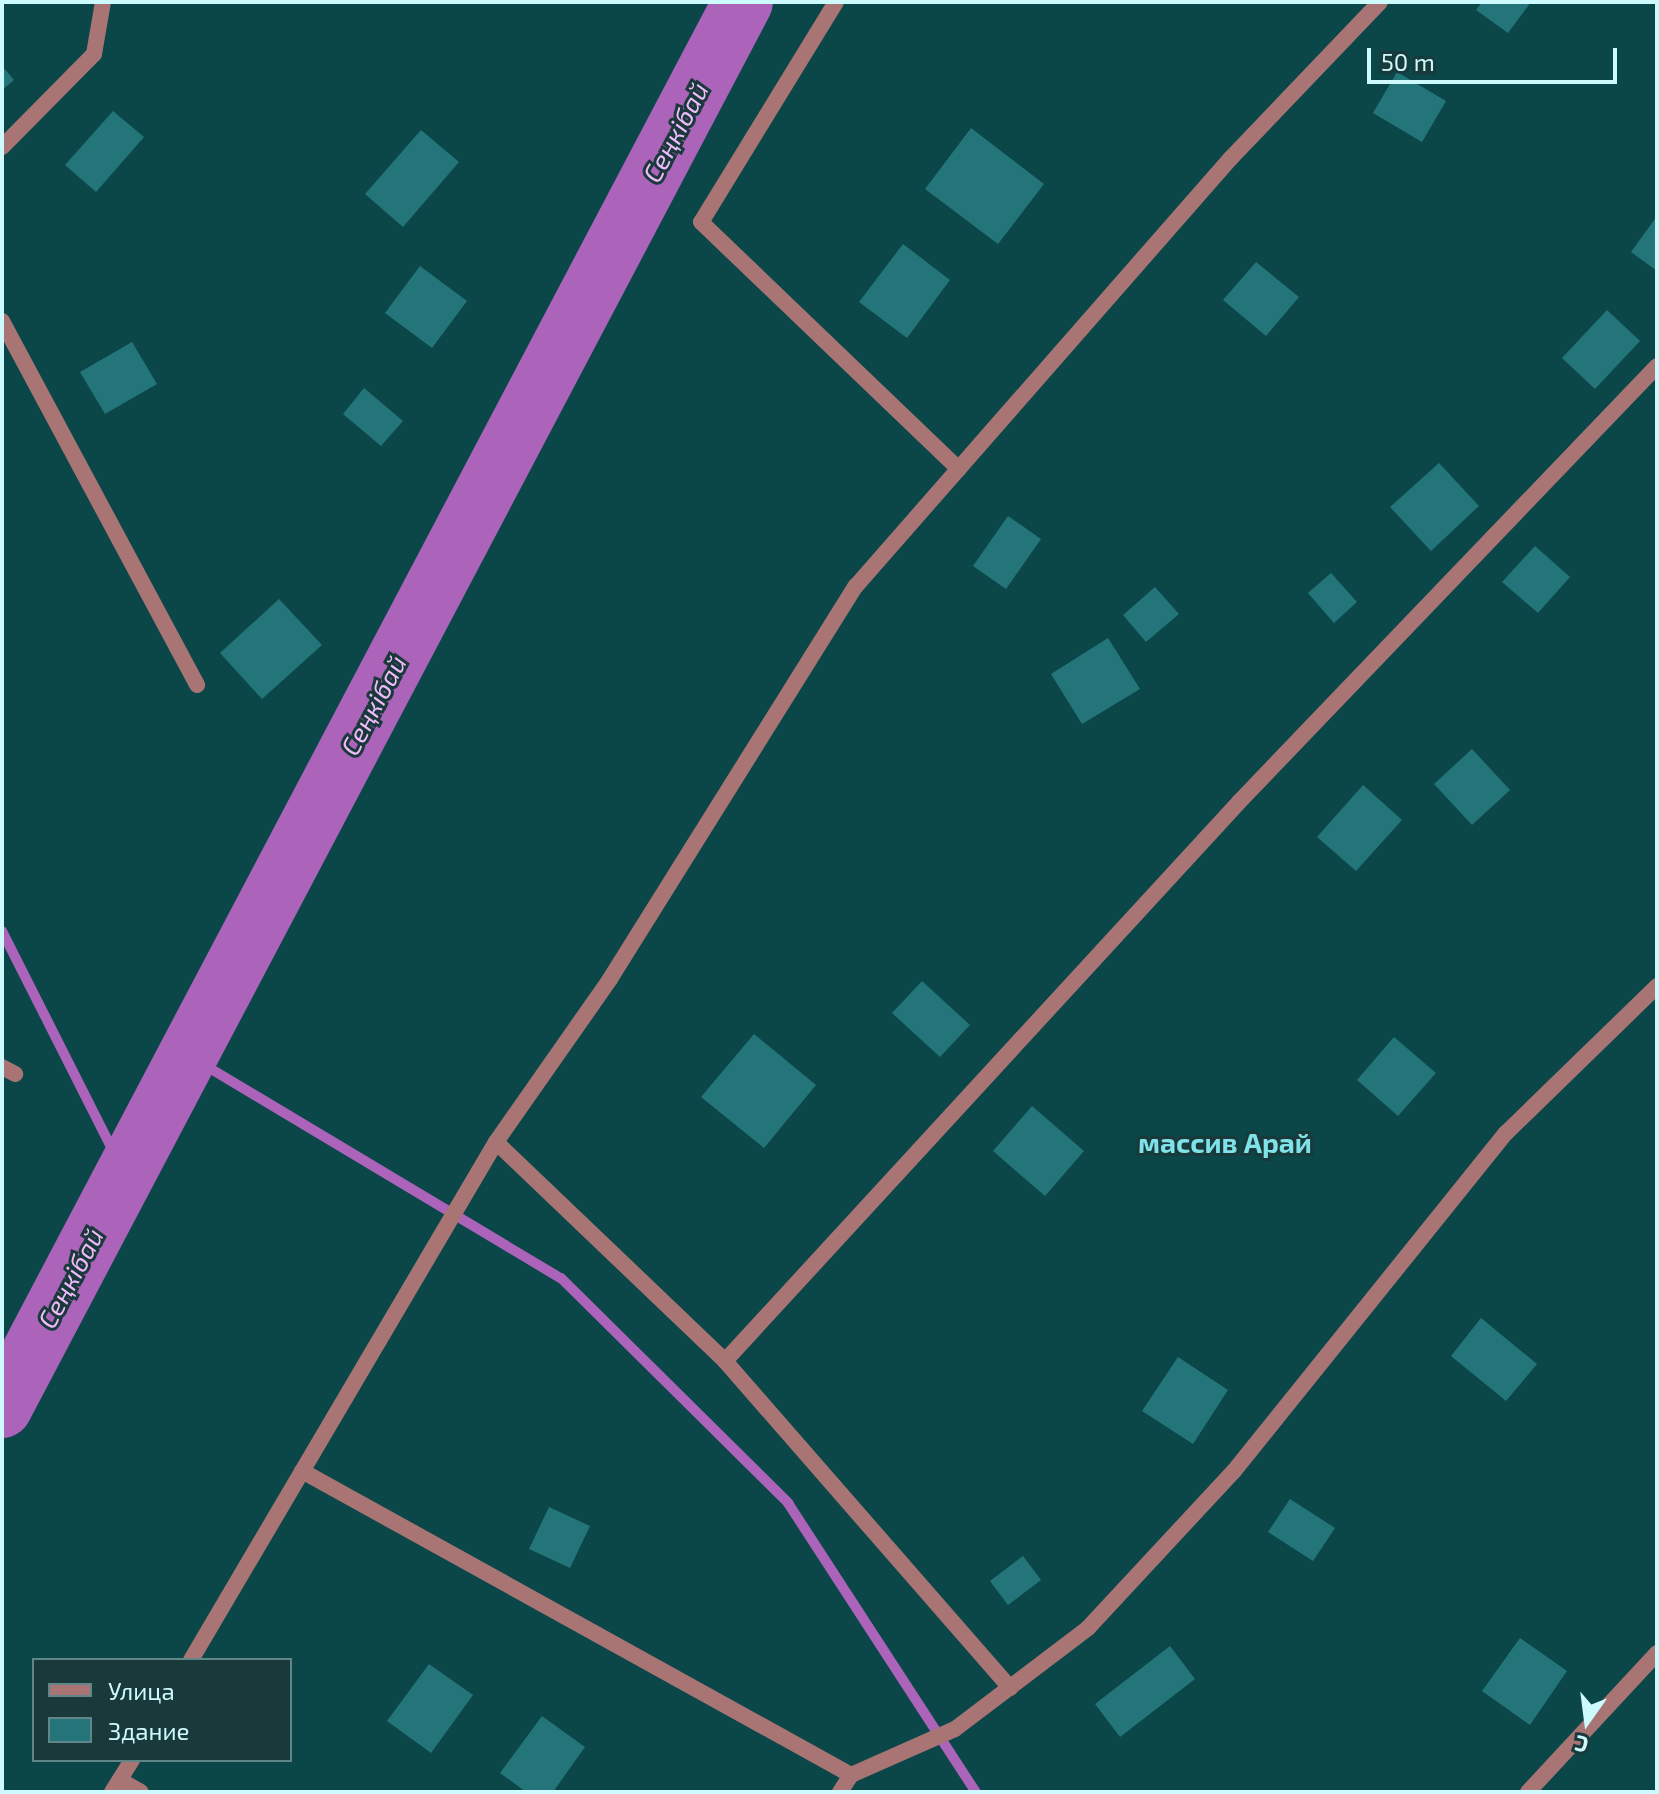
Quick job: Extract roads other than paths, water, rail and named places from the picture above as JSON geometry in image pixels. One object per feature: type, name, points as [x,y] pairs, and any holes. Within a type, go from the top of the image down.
[{"type":"street","points":[[2,147],[94,54],[103,2]]},
{"type":"street","points":[[836,2],[701,222],[959,469]]},
{"type":"street","points":[[192,1658],[496,1142],[610,979],[856,586],[1230,159],[1380,2]]},
{"type":"street","points":[[2,321],[197,685]]},
{"type":"street","points":[[725,1361],[1239,802],[1657,366]]},
{"type":"street","points":[[840,1792],[851,1775],[955,1729],[1088,1628],[1213,1494],[1506,1133],[1657,986]]},
{"type":"street","points":[[496,1142],[725,1361],[1010,1688]]},
{"type":"street","points":[[302,1471],[851,1775]]},
{"type":"street","points":[[1528,1792],[1657,1653]]},
{"type":"street","points":[[131,1762],[116,1786],[141,1792]]},
{"type":"waterway","name":"Сеңкібай","points":[[2,1408],[743,2]]},
{"type":"waterway","points":[[2,931],[124,1173]]},
{"type":"waterway","points":[[186,1054],[561,1278],[788,1503],[976,1792]]},
{"type":"district","name":"массив Арай","points":[[1225,1142]]}]
